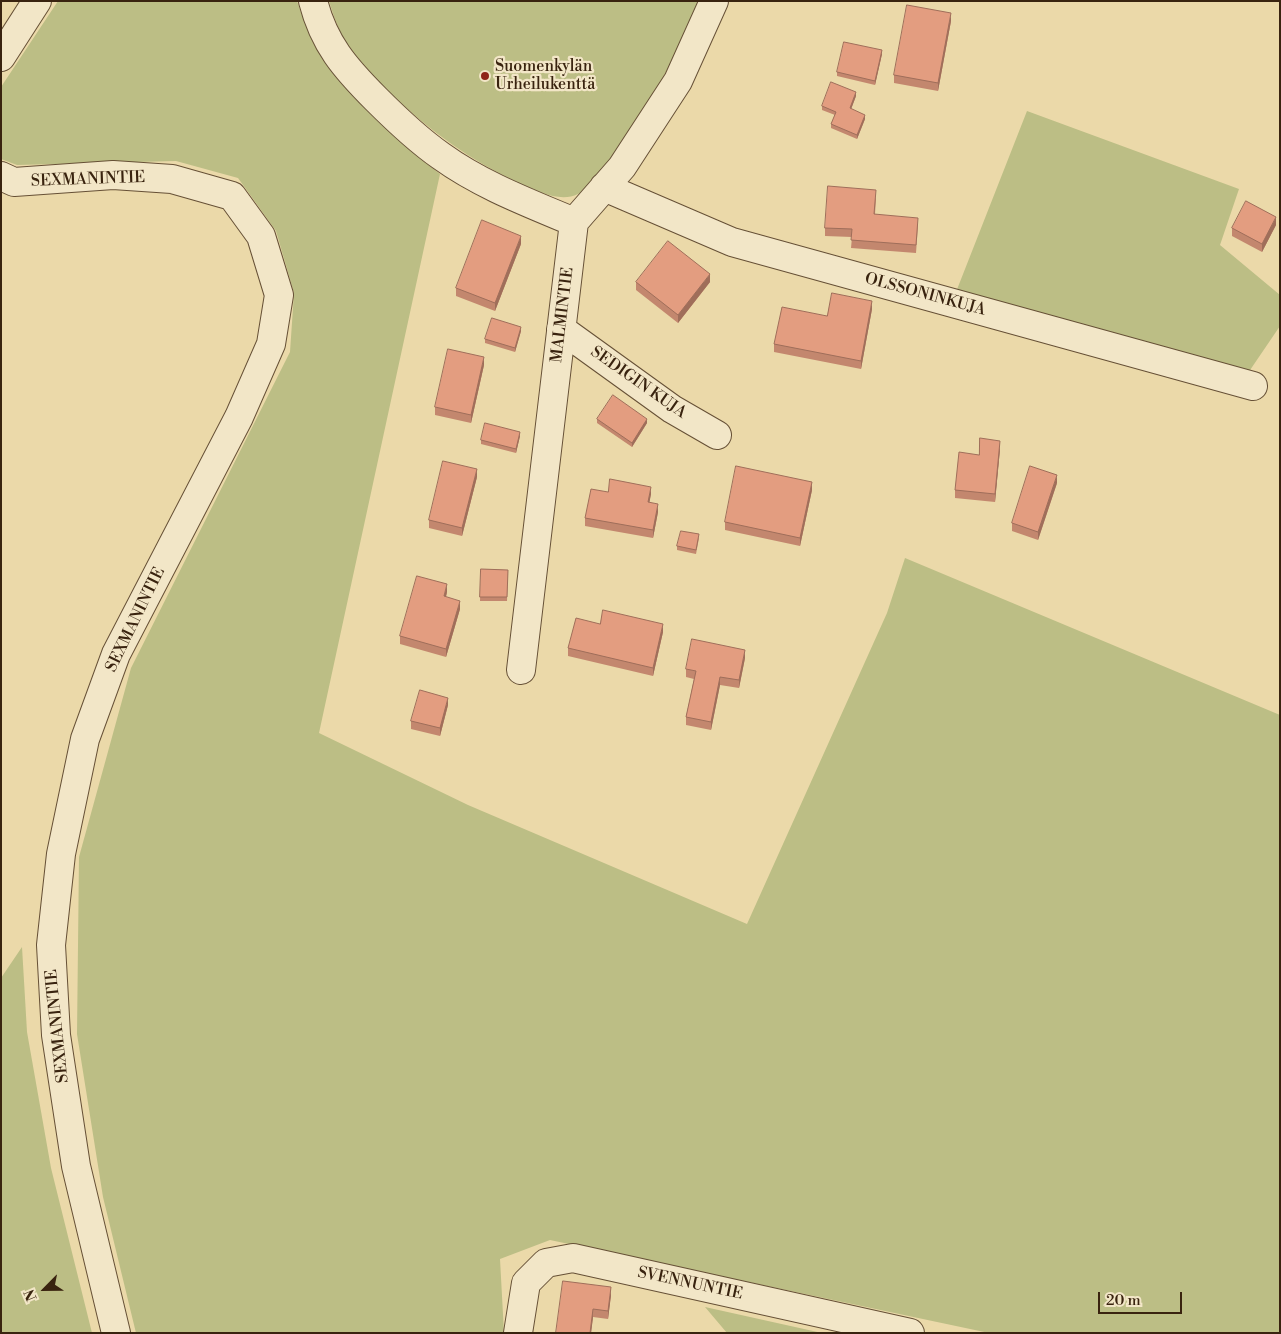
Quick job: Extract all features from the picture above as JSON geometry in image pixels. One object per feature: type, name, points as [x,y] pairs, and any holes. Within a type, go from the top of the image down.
[{"type":"street","points":[[1,57],[37,1]]},
{"type":"street","points":[[313,1],[324,35],[334,54],[357,80],[414,134],[441,156],[473,176],[504,192],[574,222],[622,167],[678,81],[714,1]]},
{"type":"street","name":"SEXMANINTIE","points":[[1,176],[14,182],[112,175],[172,179],[232,196],[261,236],[279,295],[271,344],[239,417],[116,654],[85,739],[62,854],[51,945],[56,1035],[76,1166],[116,1333]]},
{"type":"street","name":"OLSSONINKUJA","points":[[604,187],[732,242],[1253,386]]},
{"type":"street","name":"MALMINTIE","points":[[521,670],[574,222]]},
{"type":"street","name":"SEDIGIN KUJA","points":[[562,328],[672,409],[717,435]]},
{"type":"street","name":"SVENNUNTIE","points":[[518,1333],[526,1283],[546,1263],[573,1258],[910,1333]]},
{"type":"green space","points":[[58,1],[297,1],[321,53],[355,98],[396,137],[440,174],[319,733],[468,805],[747,924],[887,613],[905,558],[1280,715],[1280,1333],[989,1333],[550,1240],[500,1259],[504,1333],[136,1333],[103,1197],[77,1034],[79,857],[131,668],[290,352],[294,293],[276,231],[238,178],[176,161],[17,165],[1,159],[1,87]]},
{"type":"green space","points":[[329,1],[702,1],[639,119],[614,156],[598,177],[584,191],[571,196],[557,197],[521,184],[468,155],[436,133],[406,108],[367,71],[350,50],[336,23]]},
{"type":"green space","points":[[1027,111],[1239,189],[1220,245],[1280,295],[1280,326],[1246,376],[956,292]]},
{"type":"green space","points":[[22,947],[27,1032],[51,1168],[92,1333],[1,1333],[1,978]]},
{"type":"green space","points":[[705,1307],[822,1333],[727,1333]]},
{"type":"building","points":[[907,5],[951,13],[938,83],[894,75]]},
{"type":"building","points":[[844,42],[882,50],[875,81],[837,72]]},
{"type":"building","points":[[831,82],[856,92],[850,108],[865,115],[857,135],[831,124],[836,112],[822,106]]},
{"type":"building","points":[[828,186],[876,190],[874,214],[918,218],[916,245],[851,240],[852,229],[825,228]]},
{"type":"building","points":[[1246,201],[1276,217],[1262,244],[1232,228]]},
{"type":"building","points":[[482,220],[521,236],[495,303],[456,288]]},
{"type":"building","points":[[668,241],[710,274],[678,315],[636,282]]},
{"type":"building","points":[[832,293],[872,301],[861,361],[774,344],[782,307],[827,316]]},
{"type":"building","points":[[492,318],[521,327],[515,348],[485,339]]},
{"type":"building","points":[[448,349],[484,357],[471,415],[435,407]]},
{"type":"building","points":[[613,395],[647,419],[632,443],[597,419]]},
{"type":"building","points":[[485,423],[520,432],[516,449],[481,440]]},
{"type":"building","points":[[980,438],[1000,441],[995,494],[955,490],[959,452],[979,455]]},
{"type":"building","points":[[443,461],[477,469],[462,528],[429,520]]},
{"type":"building","points":[[736,466],[812,482],[800,538],[725,522]]},
{"type":"building","points":[[1030,466],[1057,475],[1038,532],[1012,523]]},
{"type":"building","points":[[610,479],[651,487],[648,502],[658,504],[653,530],[585,518],[591,489],[608,492]]},
{"type":"building","points":[[681,531],[699,534],[696,550],[677,546]]},
{"type":"building","points":[[481,569],[508,570],[507,597],[480,597]]},
{"type":"building","points":[[417,576],[447,584],[444,596],[460,601],[446,649],[400,636]]},
{"type":"building","points":[[603,610],[663,624],[653,668],[568,648],[576,618],[600,624]]},
{"type":"building","points":[[692,639],[745,650],[739,680],[720,677],[711,722],[686,717],[696,671],[686,669]]},
{"type":"building","points":[[420,690],[448,698],[440,728],[411,721]]},
{"type":"building","points":[[563,1281],[611,1287],[608,1311],[593,1309],[590,1333],[556,1333]]},
{"type":"place","name":"Suomenkylän Urheilukenttä","points":[[485,76]]}]
